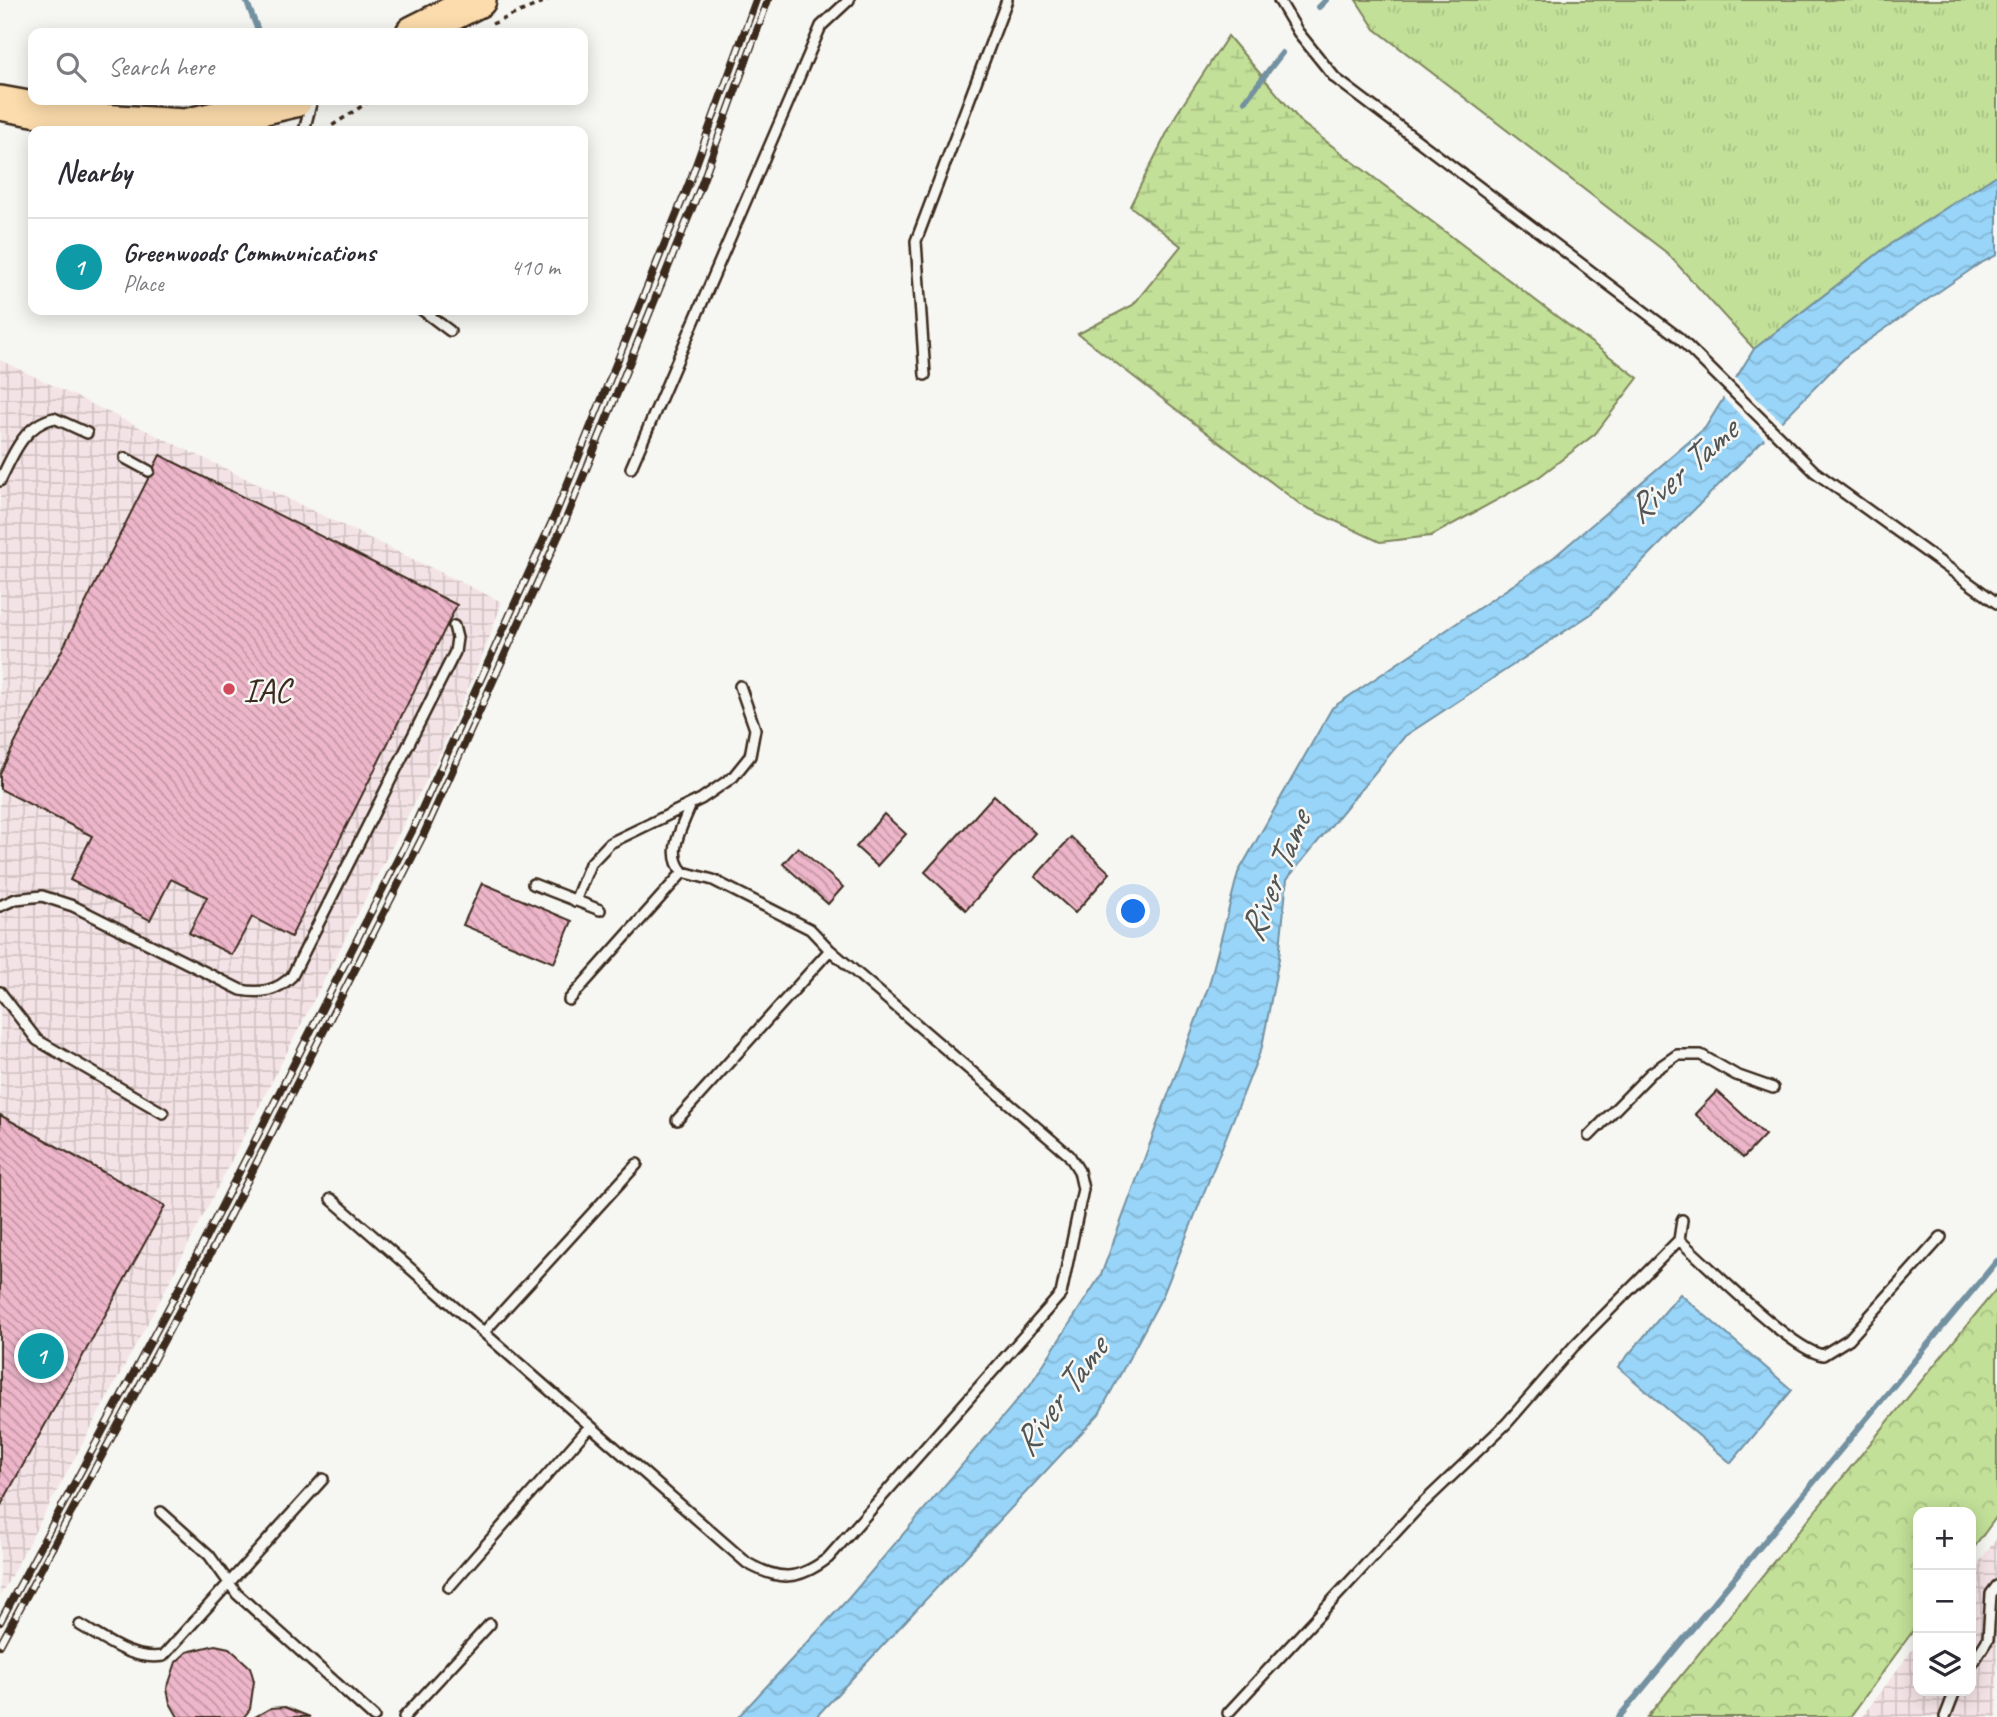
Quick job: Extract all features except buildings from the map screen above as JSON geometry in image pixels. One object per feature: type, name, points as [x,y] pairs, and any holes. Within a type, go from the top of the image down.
[{"type":"highway","points":[[431,28],[481,14]]},
{"type":"highway","points":[[0,103],[100,121],[186,125],[238,119],[280,105]]},
{"type":"lane","points":[[631,468],[821,26],[849,0]]},
{"type":"lane","points":[[925,375],[916,241],[1007,0]]},
{"type":"lane","points":[[1279,0],[1298,32],[1335,78],[1379,114],[1633,302],[1713,371],[1815,472],[1997,603]]},
{"type":"lane","points":[[305,126],[311,105]]},
{"type":"lane","points":[[429,315],[450,331]]},
{"type":"lane","points":[[0,481],[27,432],[35,424],[54,418],[87,433]]},
{"type":"lane","points":[[125,458],[149,471]]},
{"type":"lane","points":[[0,906],[16,899],[42,896],[73,906],[241,990],[258,993],[282,986],[292,976],[455,652],[457,638],[454,626]]},
{"type":"lane","points":[[575,901],[590,864],[610,843],[691,804],[733,777],[750,756],[755,729],[740,686]]},
{"type":"lane","points":[[331,1199],[747,1563],[770,1576],[810,1572],[828,1558],[1061,1294],[1083,1189],[1079,1171],[1069,1155],[830,950],[810,929],[713,880],[683,872],[676,865],[673,851],[691,804]]},
{"type":"lane","points":[[569,1000],[683,872]]},
{"type":"lane","points":[[533,884],[600,910]]},
{"type":"lane","points":[[677,1120],[830,950]]},
{"type":"lane","points":[[0,992],[37,1040],[163,1113]]},
{"type":"lane","points":[[1589,1136],[1651,1073],[1677,1055],[1701,1055],[1736,1075],[1773,1088]]},
{"type":"lane","points":[[484,1332],[638,1164]]},
{"type":"lane","points":[[1228,1713],[1419,1507],[1507,1423],[1574,1346],[1679,1240],[1682,1220]]},
{"type":"lane","points":[[1679,1240],[1787,1336],[1813,1354],[1823,1355],[1849,1339],[1941,1237]]},
{"type":"lane","points":[[449,1587],[590,1426]]},
{"type":"lane","points":[[80,1625],[133,1655],[149,1658],[163,1656],[323,1479]]},
{"type":"lane","points":[[161,1512],[209,1555],[237,1594],[374,1717]]},
{"type":"lane","points":[[1976,1658],[1988,1639],[1990,1594],[1997,1586]]},
{"type":"lane","points":[[404,1717],[490,1624]]},
{"type":"lane","points":[[1945,1717],[1953,1696]]},
{"type":"path","points":[[481,14],[548,0]]},
{"type":"path","points":[[332,126],[363,105]]},
{"type":"shaded area","points":[[0,360],[502,602],[486,647],[440,753],[159,1302],[0,1596]]},
{"type":"shaded area","points":[[1997,1538],[1997,1717],[1862,1717],[1913,1649],[1913,1696],[1976,1696],[1976,1566]]},
{"type":"green space","points":[[1356,0],[1997,0],[1997,175],[1889,245],[1754,349],[1667,253],[1375,29]]},
{"type":"green space","points":[[1228,36],[1302,123],[1638,378],[1595,434],[1539,477],[1431,536],[1380,542],[1301,505],[1078,334],[1133,305],[1181,246],[1130,206],[1176,115]]},
{"type":"green space","points":[[1997,1288],[1997,1516],[1976,1545],[1976,1507],[1913,1507],[1913,1631],[1850,1717],[1647,1717]]},
{"type":"water","name":"River Tame","points":[[1997,175],[1997,255],[1979,264],[1847,355],[1591,614],[1405,736],[1287,879],[1279,958],[1262,1047],[1163,1295],[1099,1414],[816,1717],[738,1717],[848,1599],[1030,1385],[1101,1275],[1209,985],[1238,873],[1332,708],[1554,557],[1705,428],[1754,349],[1889,245]]},
{"type":"water","points":[[1680,1294],[1792,1390],[1731,1463],[1618,1367]]},
{"type":"pier","points":[[1733,376],[1784,424],[1767,441],[1721,396]]},
{"type":"waterway","points":[[246,0],[257,28]]},
{"type":"waterway","points":[[1319,7],[1326,0]]},
{"type":"waterway","points":[[1245,101],[1282,53]]},
{"type":"waterway","points":[[1619,1717],[1997,1261]]},
{"type":"railway","points":[[0,1622],[198,1253],[412,831],[555,515],[690,181],[756,0]]},
{"type":"railway","points":[[0,1645],[208,1258],[423,836],[566,519],[701,186],[768,0]]},
{"type":"place","name":"IAC","points":[[229,689]]},
{"type":"place","name":"Greenwoods Communications","points":[[41,1356]]}]
